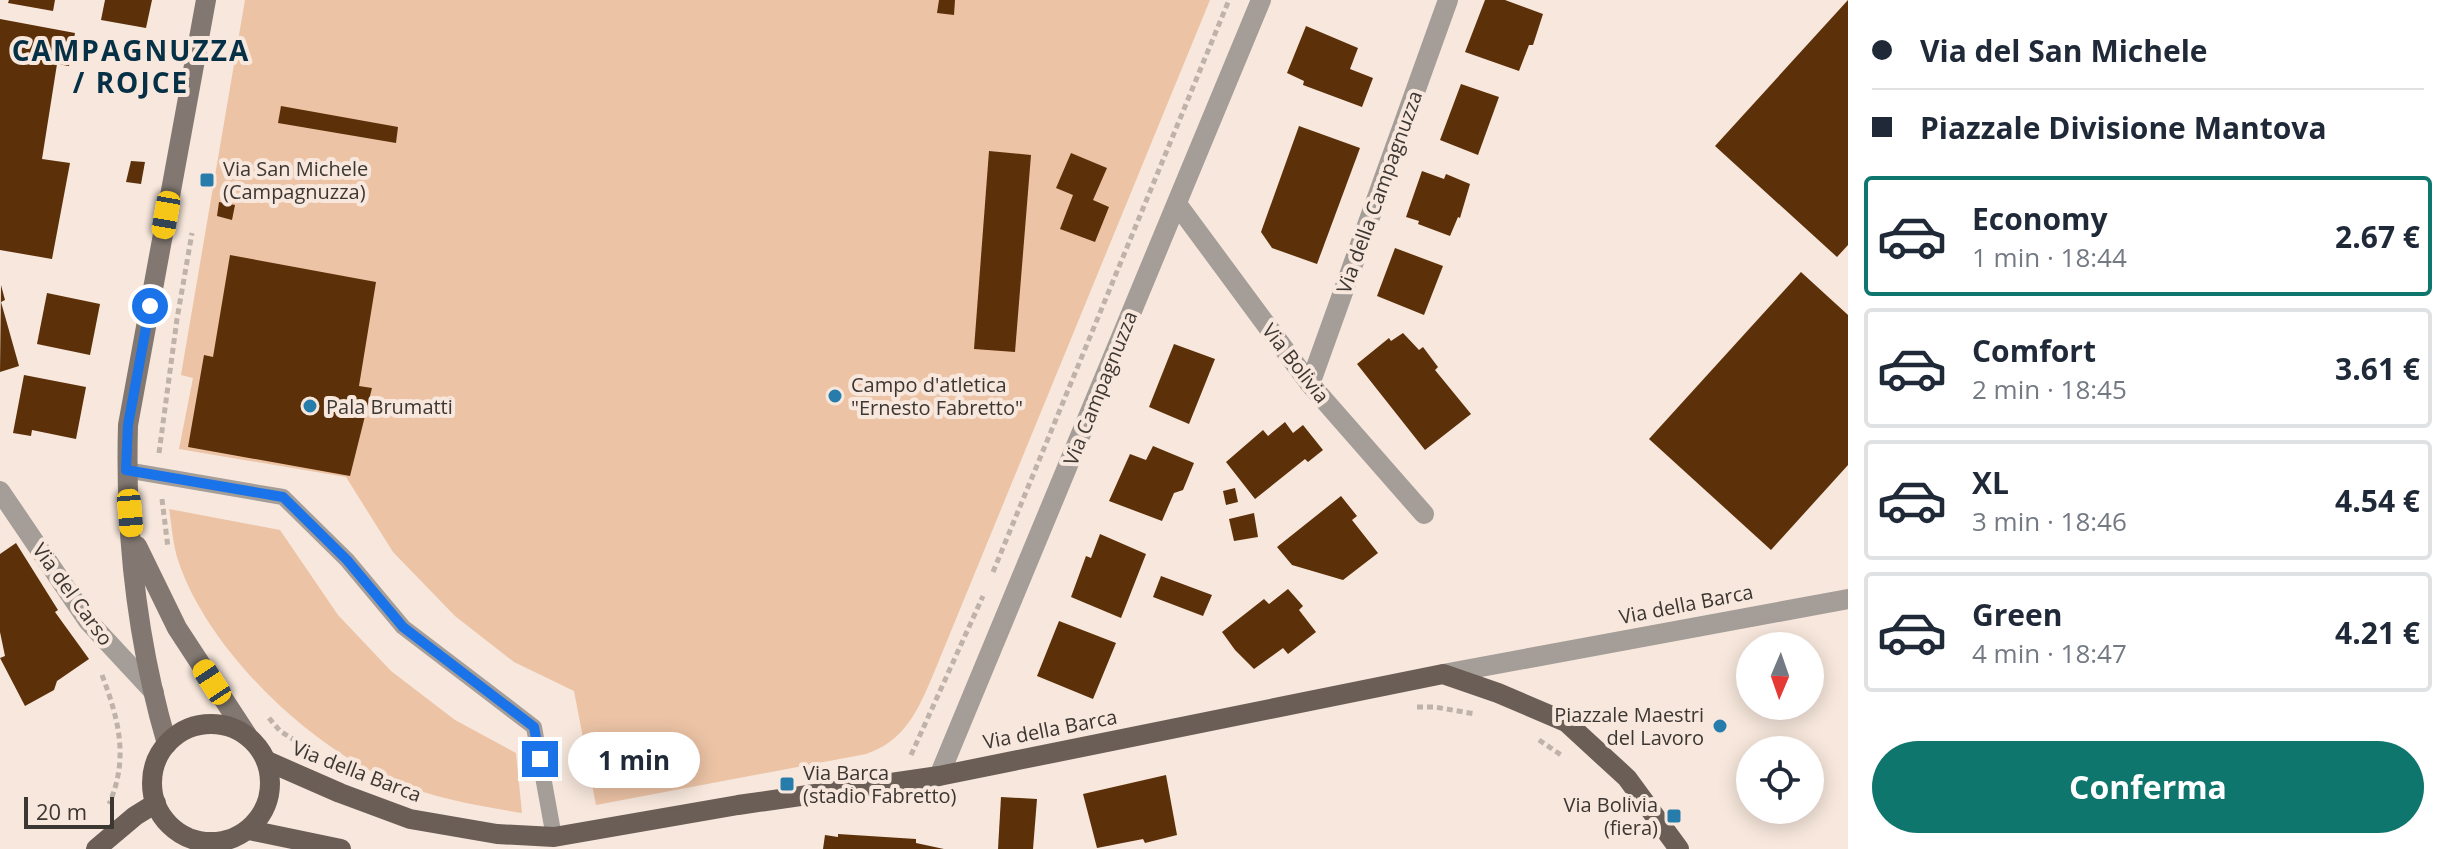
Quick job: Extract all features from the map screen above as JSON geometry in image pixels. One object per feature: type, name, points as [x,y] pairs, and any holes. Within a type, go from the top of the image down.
[{"type":"main road","points":[[167,744],[136,595],[126,470],[128,425],[206,0]]},
{"type":"main road","points":[[132,535],[177,628],[267,761],[271,780],[269,797],[261,815],[249,830],[233,839],[192,845],[187,837],[173,828],[156,803],[153,775],[158,759],[167,744],[187,729],[204,724],[217,724],[247,735]]},
{"type":"main road","points":[[1443,674],[1566,722],[1627,778],[1679,849]]},
{"type":"main road","name":"Via della Barca","points":[[267,761],[410,819],[497,834],[554,837],[738,805],[939,776],[1443,674]]},
{"type":"main road","points":[[96,849],[135,816],[156,803]]},
{"type":"main road","points":[[249,830],[341,849]]},
{"type":"street","name":"Via Campagnuzza","points":[[939,776],[1261,0]]},
{"type":"street","name":"Via della Campagnuzza","points":[[1310,384],[1448,0]]},
{"type":"street","name":"Via Bolivia","points":[[1177,204],[1310,384],[1424,514]]},
{"type":"street","name":"Via del Carso","points":[[0,491],[88,621],[154,692]]},
{"type":"street","name":"Via della Barca","points":[[1443,674],[1848,599]]},
{"type":"lane","points":[[126,470],[283,497],[347,560],[403,627],[534,727],[554,837]]},
{"type":"path","points":[[949,753],[908,760],[983,597],[1229,0]]},
{"type":"path","points":[[169,553],[159,476],[159,443],[193,228]]},
{"type":"path","points":[[97,661],[113,705],[122,758],[115,791],[107,809]]},
{"type":"path","points":[[259,707],[280,731],[320,756]]},
{"type":"path","points":[[1409,707],[1435,707],[1480,715]]},
{"type":"path","points":[[1529,735],[1565,757]]},
{"type":"shaded area","points":[[245,0],[1210,0],[933,675],[908,723],[891,741],[866,754],[596,805],[574,691],[514,662],[455,616],[393,552],[346,477],[179,449],[193,378],[181,375]]},
{"type":"shaded area","points":[[169,509],[280,530],[338,615],[391,671],[455,720],[516,753],[522,813],[443,798],[397,783],[364,768],[299,722],[267,694],[239,663],[193,596],[179,563]]},
{"type":"building","points":[[9,0],[55,0],[53,11],[8,3]]},
{"type":"building","points":[[105,0],[152,0],[146,28],[101,20]]},
{"type":"building","points":[[939,0],[955,0],[954,15],[937,13]]},
{"type":"building","points":[[1485,0],[1505,0],[1543,14],[1533,45],[1529,45],[1519,71],[1465,52]]},
{"type":"building","points":[[1848,0],[1848,245],[1837,257],[1715,146]]},
{"type":"building","points":[[0,19],[75,33],[69,66],[57,64],[42,159],[70,163],[52,259],[0,250]]},
{"type":"building","points":[[1306,26],[1358,48],[1350,69],[1373,78],[1362,107],[1303,85],[1304,81],[1287,73]]},
{"type":"building","points":[[1461,84],[1499,97],[1478,155],[1440,140]]},
{"type":"building","points":[[281,106],[398,127],[396,143],[278,123]]},
{"type":"building","points":[[1299,126],[1360,148],[1317,264],[1272,248],[1261,232]]},
{"type":"building","points":[[989,151],[1031,155],[1015,352],[974,349]]},
{"type":"building","points":[[1071,153],[1107,168],[1093,200],[1109,207],[1095,242],[1060,229],[1073,195],[1056,188]]},
{"type":"building","points":[[131,161],[145,162],[141,184],[126,182]]},
{"type":"building","points":[[1422,171],[1444,179],[1446,174],[1470,184],[1460,218],[1450,236],[1406,217]]},
{"type":"building","points":[[219,202],[235,205],[232,220],[217,216]]},
{"type":"building","points":[[1395,248],[1443,266],[1424,315],[1377,296]]},
{"type":"building","points":[[230,255],[376,282],[359,386],[372,388],[350,476],[188,447],[204,355],[213,357]]},
{"type":"building","points":[[1801,272],[1848,315],[1848,465],[1771,550],[1649,439]]},
{"type":"building","points":[[1,285],[5,300],[1,302],[19,366],[0,372]]},
{"type":"building","points":[[47,293],[100,304],[90,355],[37,344]]},
{"type":"building","points":[[1403,333],[1419,350],[1423,347],[1438,367],[1435,370],[1471,414],[1425,450],[1357,364],[1389,338],[1391,341]]},
{"type":"building","points":[[1174,344],[1215,359],[1189,424],[1149,407]]},
{"type":"building","points":[[24,375],[86,387],[76,439],[32,430],[31,436],[13,433]]},
{"type":"building","points":[[1285,422],[1293,433],[1303,425],[1323,450],[1308,462],[1305,459],[1255,499],[1226,462],[1263,430],[1268,436]]},
{"type":"building","points":[[1153,446],[1194,463],[1183,490],[1174,493],[1162,521],[1109,501],[1130,454],[1146,460]]},
{"type":"building","points":[[1235,488],[1238,502],[1226,505],[1223,491]]},
{"type":"building","points":[[1341,496],[1357,516],[1352,520],[1378,553],[1343,580],[1292,565],[1277,547]]},
{"type":"building","points":[[1254,513],[1258,537],[1234,541],[1229,519]]},
{"type":"building","points":[[1100,534],[1146,554],[1121,618],[1071,597],[1086,556],[1091,558]]},
{"type":"building","points":[[16,543],[58,610],[55,612],[89,659],[57,681],[54,690],[25,706],[0,658],[5,656],[0,632],[0,554]]},
{"type":"building","points":[[1161,576],[1212,595],[1203,616],[1153,597]]},
{"type":"building","points":[[1288,589],[1303,606],[1299,610],[1316,632],[1288,654],[1283,648],[1254,669],[1222,632],[1264,599],[1269,604]]},
{"type":"building","points":[[1059,621],[1116,643],[1093,699],[1037,676]]},
{"type":"building","points":[[1166,775],[1177,835],[1145,843],[1143,839],[1097,848],[1083,794]]},
{"type":"building","points":[[1001,797],[1037,799],[1033,849],[998,849]]},
{"type":"building","points":[[838,834],[916,839],[916,843],[944,849],[823,849],[825,835],[838,837]]},
{"type":"place","name":"Via San Michele (Campagnuzza)","points":[[207,180]]},
{"type":"place","name":"Campo d'atletica \"Ernesto Fabretto\"","points":[[835,396]]},
{"type":"place","name":"Pala Brumatti","points":[[310,406]]},
{"type":"place","name":"Piazzale Maestri del Lavoro","points":[[1720,726]]},
{"type":"place","name":"Via Barca (stadio Fabretto)","points":[[787,784]]},
{"type":"place","name":"Via Bolivia (fiera)","points":[[1674,816]]},
{"type":"district","name":"CAMPAGNUZZA / ROJCE","points":[[131,66]]},
{"type":"route","points":[[150,306],[128,425],[126,470],[283,497],[347,560],[403,627],[534,727],[540,759]]}]
